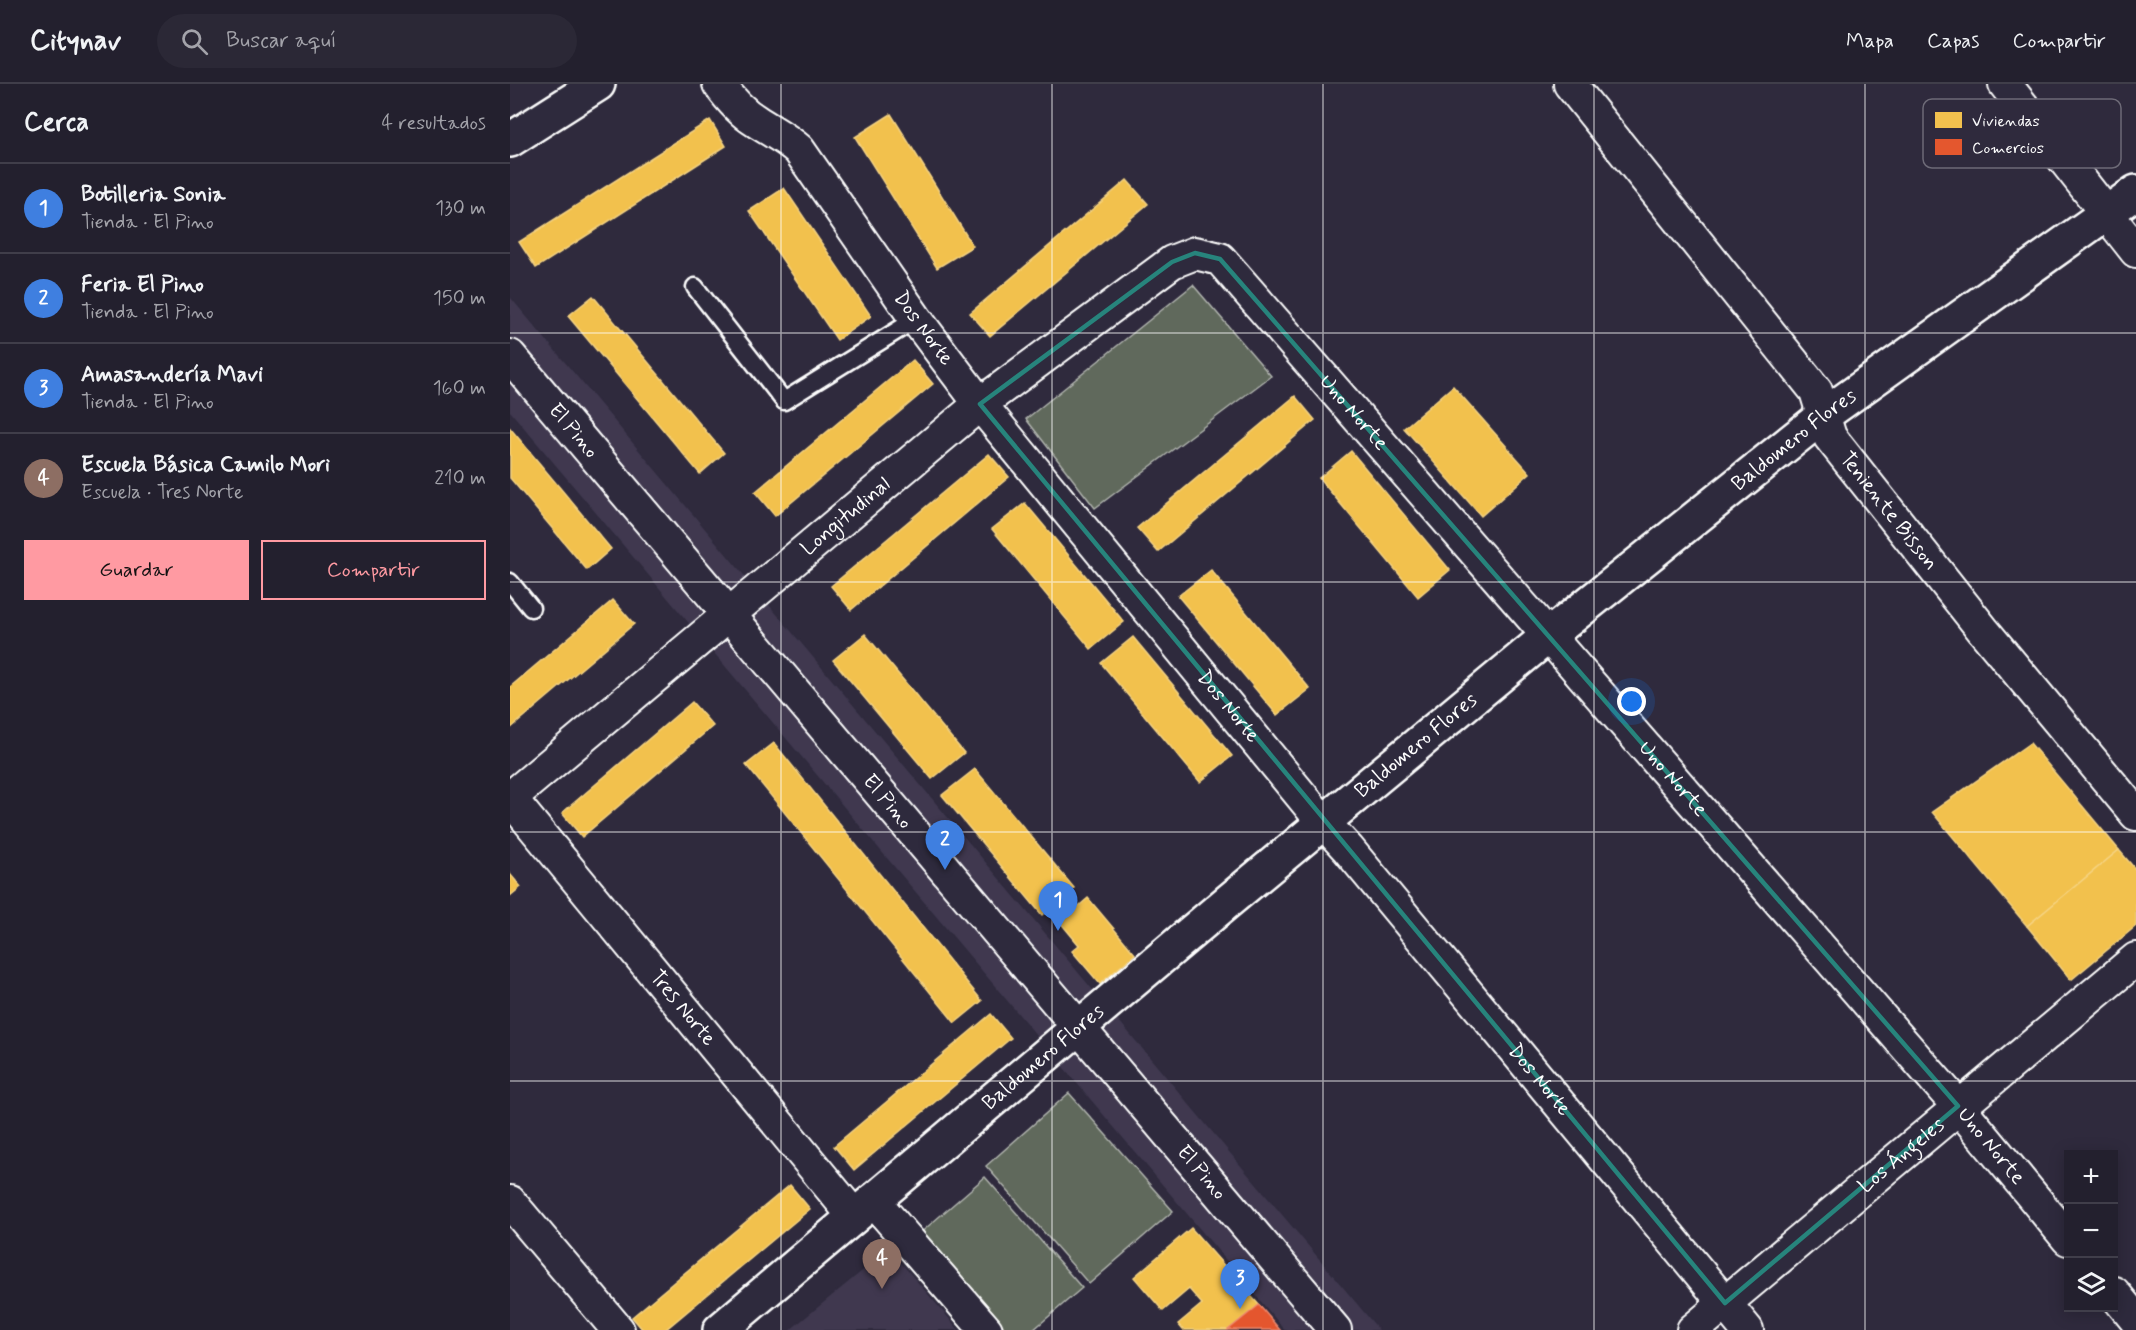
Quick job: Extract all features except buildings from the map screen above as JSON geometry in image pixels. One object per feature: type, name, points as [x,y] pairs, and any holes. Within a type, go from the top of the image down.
[{"type":"street","points":[[510,140],[598,84]]},
{"type":"street","name":"Dos Norte","points":[[719,84],[746,114],[778,133],[799,150],[916,319],[980,404],[1323,822],[1356,858],[1747,1330]]},
{"type":"street","name":"Teniente Bisson","points":[[1570,84],[1816,391],[1830,437],[1991,639],[2136,814]]},
{"type":"street","points":[[2005,84],[2017,99]]},
{"type":"street","points":[[2070,168],[2136,251]]},
{"type":"street","name":"Baldomero Flores","points":[[720,1330],[1079,1026],[1548,636],[1824,415],[2136,192]]},
{"type":"street","name":"Longitudinal","points":[[510,798],[980,404],[1172,262],[1195,253]]},
{"type":"street","name":"Uno Norte","points":[[1195,253],[1220,259],[1958,1106],[2064,1234]]},
{"type":"street","name":"El Pino","points":[[510,356],[1335,1330]]},
{"type":"street","name":"Tres Norte","points":[[510,798],[864,1208],[986,1330]]},
{"type":"street","name":"Los Ángeles","points":[[1693,1330],[2136,959]]},
{"type":"street","points":[[510,1202],[618,1330]]},
{"type":"street","points":[[2118,1298],[2136,1320]]},
{"type":"lane","points":[[695,286],[784,401],[916,319]]},
{"type":"lane","points":[[510,582],[531,608]]},
{"type":"highlighted area","points":[[1195,253],[1220,259],[1958,1106],[1725,1303],[980,404],[1172,262]]},
{"type":"shaded area","points":[[510,297],[1379,1330],[1285,1330],[510,411]]},
{"type":"shaded area","points":[[889,1249],[959,1330],[790,1330]]},
{"type":"green space","points":[[1193,285],[1271,376],[1095,508],[1026,419]]},
{"type":"green space","points":[[1069,1093],[1173,1211],[1089,1284],[986,1166]]},
{"type":"green space","points":[[985,1177],[1082,1288],[1033,1330],[1001,1330],[918,1235]]},
{"type":"place","name":"Feria El Pino","points":[[945,870]]},
{"type":"place","name":"Botilleria Sonia","points":[[1058,931]]},
{"type":"place","name":"Escuela Básica Camilo Mori","points":[[882,1289]]},
{"type":"place","name":"Amasandería Mavi","points":[[1240,1309]]}]
